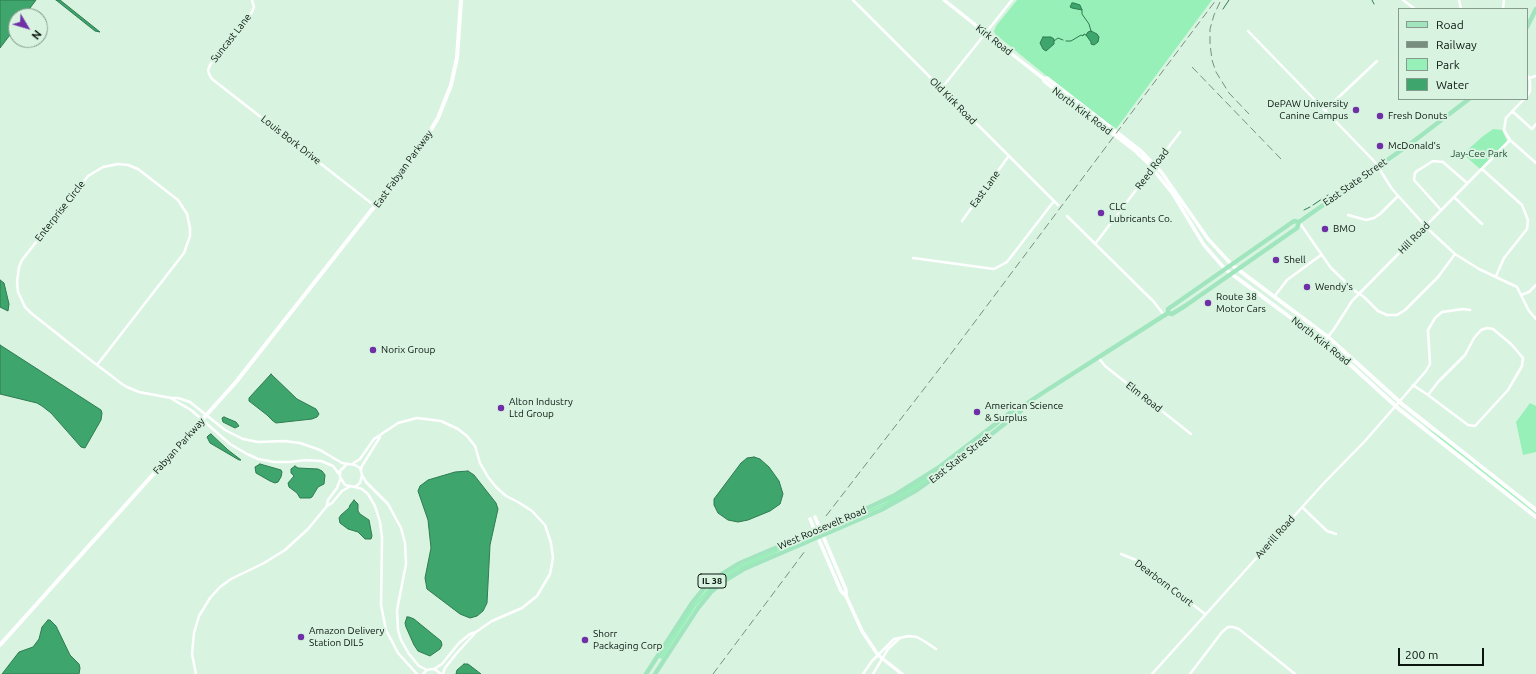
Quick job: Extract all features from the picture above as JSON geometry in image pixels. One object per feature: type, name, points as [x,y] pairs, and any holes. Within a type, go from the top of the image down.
[{"type":"main road","name":"East Fabyan Parkway","points":[[350,239],[424,144],[442,109],[451,85],[457,58],[461,0]]},
{"type":"main road","points":[[1528,25],[1536,10]]},
{"type":"main road","name":"East State Street","points":[[823,535],[881,510],[917,490],[947,469],[1021,411],[1023,406],[1166,314],[1172,314],[1238,270],[1297,228],[1299,222],[1421,136],[1468,100]]},
{"type":"main road","name":"East State Street","points":[[1166,314],[1168,309],[1294,221],[1299,222]]},
{"type":"main road","name":"Fabyan Parkway","points":[[0,645],[203,420],[253,362],[350,239]]},
{"type":"main road","name":"North Kirk Road","points":[[1232,265],[1328,337],[1399,401],[1536,510]]},
{"type":"main road","name":"North Kirk Road","points":[[1225,269],[1337,352],[1395,405],[1536,517]]},
{"type":"main road","name":"West Roosevelt Road","points":[[646,674],[692,603],[714,580],[740,563],[876,504],[918,481],[945,463],[1019,406],[1023,406]]},
{"type":"main road","name":"West Roosevelt Road","points":[[655,674],[698,608],[720,584],[744,569],[823,535]]},
{"type":"street","name":"Suncast Lane","points":[[208,72],[210,65],[252,12],[254,5],[252,0]]},
{"type":"street","name":"Old Kirk Road","points":[[853,0],[1008,157],[1058,205]]},
{"type":"street","name":"Kirk Road","points":[[944,0],[985,34],[1044,78]]},
{"type":"street","points":[[941,89],[1012,0]]},
{"type":"street","points":[[1403,0],[1414,8]]},
{"type":"street","points":[[1248,31],[1378,166],[1392,189],[1425,226],[1455,254],[1479,269],[1517,287],[1529,311],[1536,318]]},
{"type":"street","points":[[1325,110],[1377,61]]},
{"type":"street","name":"Louis Bork Drive","points":[[208,72],[212,79],[376,206]]},
{"type":"street","points":[[1528,94],[1530,91],[1528,77],[1536,76]]},
{"type":"street","name":"North Kirk Road","points":[[1044,78],[1044,81],[1048,82],[1141,156],[1180,201],[1208,239],[1232,265]]},
{"type":"street","points":[[1523,100],[1506,118],[1504,128],[1510,140],[1535,160]]},
{"type":"street","points":[[1512,111],[1532,129],[1536,124]]},
{"type":"street","name":"Reed Road","points":[[1095,244],[1180,132]]},
{"type":"street","name":"Hill Road","points":[[1324,342],[1351,302],[1510,140]]},
{"type":"street","name":"East Lane","points":[[962,221],[1008,157]]},
{"type":"street","points":[[1442,210],[1414,180],[1415,173],[1433,161],[1443,162],[1467,183]]},
{"type":"street","name":"Enterprise Circle","points":[[97,365],[184,253],[190,236],[188,214],[178,200],[138,169],[128,165],[118,164],[103,167],[88,176],[22,260],[18,271],[17,282],[18,292],[23,304],[28,310],[97,365],[122,384],[134,390],[171,398],[178,398],[190,402],[225,430],[243,439],[258,442],[284,441],[305,444],[320,450],[346,465]]},
{"type":"street","points":[[1482,169],[1522,205],[1526,211],[1528,220],[1527,229],[1504,258],[1496,276]]},
{"type":"street","points":[[1348,215],[1366,220],[1374,218],[1398,196]]},
{"type":"street","points":[[1454,197],[1482,224]]},
{"type":"street","points":[[913,258],[994,269],[1007,262],[1054,201]]},
{"type":"street","name":"North Kirk Road","points":[[1180,201],[1202,242],[1225,269]]},
{"type":"street","points":[[1067,216],[1166,314]]},
{"type":"street","points":[[1299,222],[1321,255],[1335,272],[1378,311],[1387,316],[1397,315],[1405,310],[1438,277],[1455,254]]},
{"type":"street","points":[[1274,297],[1287,280],[1321,255]]},
{"type":"street","points":[[1521,295],[1529,292],[1536,285]]},
{"type":"street","name":"Averill Road","points":[[1152,674],[1302,507],[1365,441],[1413,384],[1426,371],[1430,364],[1428,333],[1432,322],[1442,312],[1463,309],[1470,310]]},
{"type":"street","points":[[1413,384],[1468,425],[1475,426],[1508,390],[1522,366],[1523,358],[1515,348],[1495,331],[1490,328],[1484,329],[1474,338],[1465,355],[1438,382],[1428,395]]},
{"type":"street","name":"Elm Road","points":[[1098,357],[1105,366],[1191,434]]},
{"type":"street","points":[[171,398],[176,403],[191,410],[230,444],[258,459],[274,462],[321,461],[332,466],[339,475],[340,480],[337,488],[328,500],[327,506]]},
{"type":"street","points":[[339,475],[342,468],[360,459],[374,439],[393,425],[404,420],[417,418],[430,419],[446,423],[467,436],[475,446],[484,470],[496,488],[506,496],[528,507],[545,525],[551,543],[553,558],[550,574],[537,596],[522,608],[492,621],[476,632],[456,654],[442,674],[434,669]]},
{"type":"street","points":[[361,471],[362,466],[380,436]]},
{"type":"street","points":[[352,464],[358,466],[366,482],[388,504],[397,518],[403,532],[406,548],[406,564],[397,610],[398,630],[409,654],[419,666],[427,670]]},
{"type":"street","points":[[354,487],[360,482],[362,475]]},
{"type":"street","points":[[340,480],[349,487]]},
{"type":"street","points":[[196,674],[192,654],[194,633],[199,616],[210,598],[220,587],[231,579],[259,566],[285,550],[308,529],[342,491],[349,487],[354,487],[362,489],[368,494],[375,506],[380,522],[382,537],[381,605],[386,630],[398,653],[416,674]]},
{"type":"street","points":[[1302,507],[1327,530],[1336,534]]},
{"type":"street","points":[[815,517],[818,537],[841,591],[846,596],[862,631],[878,655],[902,674]]},
{"type":"street","points":[[810,519],[817,530],[823,535],[846,590],[846,596]]},
{"type":"street","name":"Dearborn Court","points":[[1121,554],[1136,560],[1205,614]]},
{"type":"street","points":[[1190,674],[1222,632],[1233,627],[1239,629],[1295,674]]},
{"type":"street","points":[[422,674],[427,670],[434,669],[442,664],[464,639],[470,634],[476,632]]},
{"type":"street","points":[[863,674],[869,664],[889,642],[894,639],[909,636],[917,637],[924,640],[936,649]]},
{"type":"street","points":[[872,674],[892,645],[902,637]]},
{"type":"green space","points":[[1017,0],[1212,0],[1116,129],[1049,78],[995,34],[994,31],[996,26]]},
{"type":"green space","name":"Jay-Cee Park","points":[[1493,129],[1502,130],[1507,141],[1480,169],[1463,154]]},
{"type":"green space","points":[[1530,403],[1536,406],[1536,452],[1523,455],[1516,422]]},
{"type":"green space","points":[[1423,425],[1449,443],[1474,463],[1473,464]]},
{"type":"green space","points":[[1475,463],[1536,513],[1536,514],[1474,465]]},
{"type":"green space","points":[[943,467],[944,468],[918,487],[890,503],[836,528],[835,526],[884,503]]},
{"type":"green space","points":[[800,539],[801,541],[736,571],[713,587],[696,606],[662,659],[659,658],[692,606],[714,582],[741,565]]},
{"type":"water","points":[[0,0],[36,0],[30,8],[8,8],[8,38],[0,48]]},
{"type":"water","points":[[56,0],[60,0],[100,32],[95,31]]},
{"type":"water","points":[[1072,3],[1080,5],[1082,10],[1070,7]]},
{"type":"water","points":[[1091,31],[1099,37],[1098,42],[1094,45],[1091,44],[1086,35]]},
{"type":"water","points":[[1043,37],[1051,37],[1054,39],[1054,44],[1046,51],[1040,43]]},
{"type":"water","points":[[0,280],[4,283],[9,304],[8,311],[0,307]]},
{"type":"water","points":[[0,345],[101,410],[101,420],[85,448],[81,447],[51,413],[42,406],[37,403],[0,394]]},
{"type":"water","points":[[271,374],[297,399],[316,409],[319,414],[317,417],[312,419],[276,423],[249,401],[249,398]]},
{"type":"water","points":[[224,417],[236,422],[239,426],[235,428],[223,422],[222,418]]},
{"type":"water","points":[[211,434],[241,460],[210,443],[207,437]]},
{"type":"water","points":[[754,457],[760,459],[769,467],[779,481],[783,494],[780,504],[770,511],[748,520],[738,522],[728,520],[718,513],[714,505],[714,499],[741,463],[747,458]]},
{"type":"water","points":[[260,464],[281,470],[281,477],[278,482],[275,483],[270,481],[256,473],[255,467]]},
{"type":"water","points":[[295,466],[298,468],[318,469],[325,475],[324,484],[318,487],[312,497],[300,498],[297,493],[289,487],[288,483],[294,476],[291,473],[291,469]]},
{"type":"water","points":[[468,471],[474,475],[496,503],[498,509],[490,545],[487,603],[483,611],[477,616],[470,618],[460,614],[427,589],[425,578],[431,548],[428,520],[418,491],[420,486],[428,480],[455,472]]},
{"type":"water","points":[[354,500],[358,504],[358,511],[360,514],[369,520],[372,536],[371,539],[365,539],[358,532],[348,529],[340,523],[339,518],[349,508]]},
{"type":"water","points":[[407,617],[414,619],[441,641],[442,645],[440,649],[430,656],[418,651],[406,627],[405,623]]},
{"type":"water","points":[[48,620],[56,626],[70,655],[79,664],[79,674],[2,674],[19,652],[33,647],[39,639],[42,627]]},
{"type":"water","points":[[464,664],[468,664],[481,674],[456,674],[457,670]]},
{"type":"waterway","points":[[1223,9],[1229,0]]},
{"type":"waterway","points":[[1372,0],[1374,4]]},
{"type":"waterway","points":[[1082,10],[1082,14],[1089,24],[1091,31]]},
{"type":"waterway","points":[[1066,41],[1071,41],[1081,35],[1083,36],[1084,34],[1086,35]]},
{"type":"waterway","points":[[1054,41],[1058,38],[1063,40]]},
{"type":"waterway","points":[[1313,205],[1328,195]]},
{"type":"waterway","points":[[1304,210],[1310,207]]},
{"type":"railway","points":[[826,516],[947,359],[1216,0]]},
{"type":"railway","points":[[1220,2],[1210,29],[1212,60],[1216,72],[1229,93],[1249,114]]},
{"type":"railway","points":[[1192,67],[1282,160]]},
{"type":"railway","points":[[713,674],[805,551]]},
{"type":"place","name":"DePAW University Canine Campus","points":[[1356,110]]},
{"type":"place","name":"Fresh Donuts","points":[[1380,116]]},
{"type":"place","name":"McDonald's","points":[[1380,146]]},
{"type":"place","name":"CLC Lubricants Co.","points":[[1101,213]]},
{"type":"place","name":"BMO","points":[[1325,229]]},
{"type":"place","name":"Shell","points":[[1276,260]]},
{"type":"place","name":"Wendy's","points":[[1307,287]]},
{"type":"place","name":"Route 38 Motor Cars","points":[[1208,303]]},
{"type":"place","name":"Norix Group","points":[[373,350]]},
{"type":"place","name":"Alton Industry Ltd Group","points":[[501,408]]},
{"type":"place","name":"American Science & Surplus","points":[[977,412]]},
{"type":"place","name":"Amazon Delivery Station DIL5","points":[[301,637]]},
{"type":"place","name":"Shorr Packaging Corp","points":[[585,640]]}]
